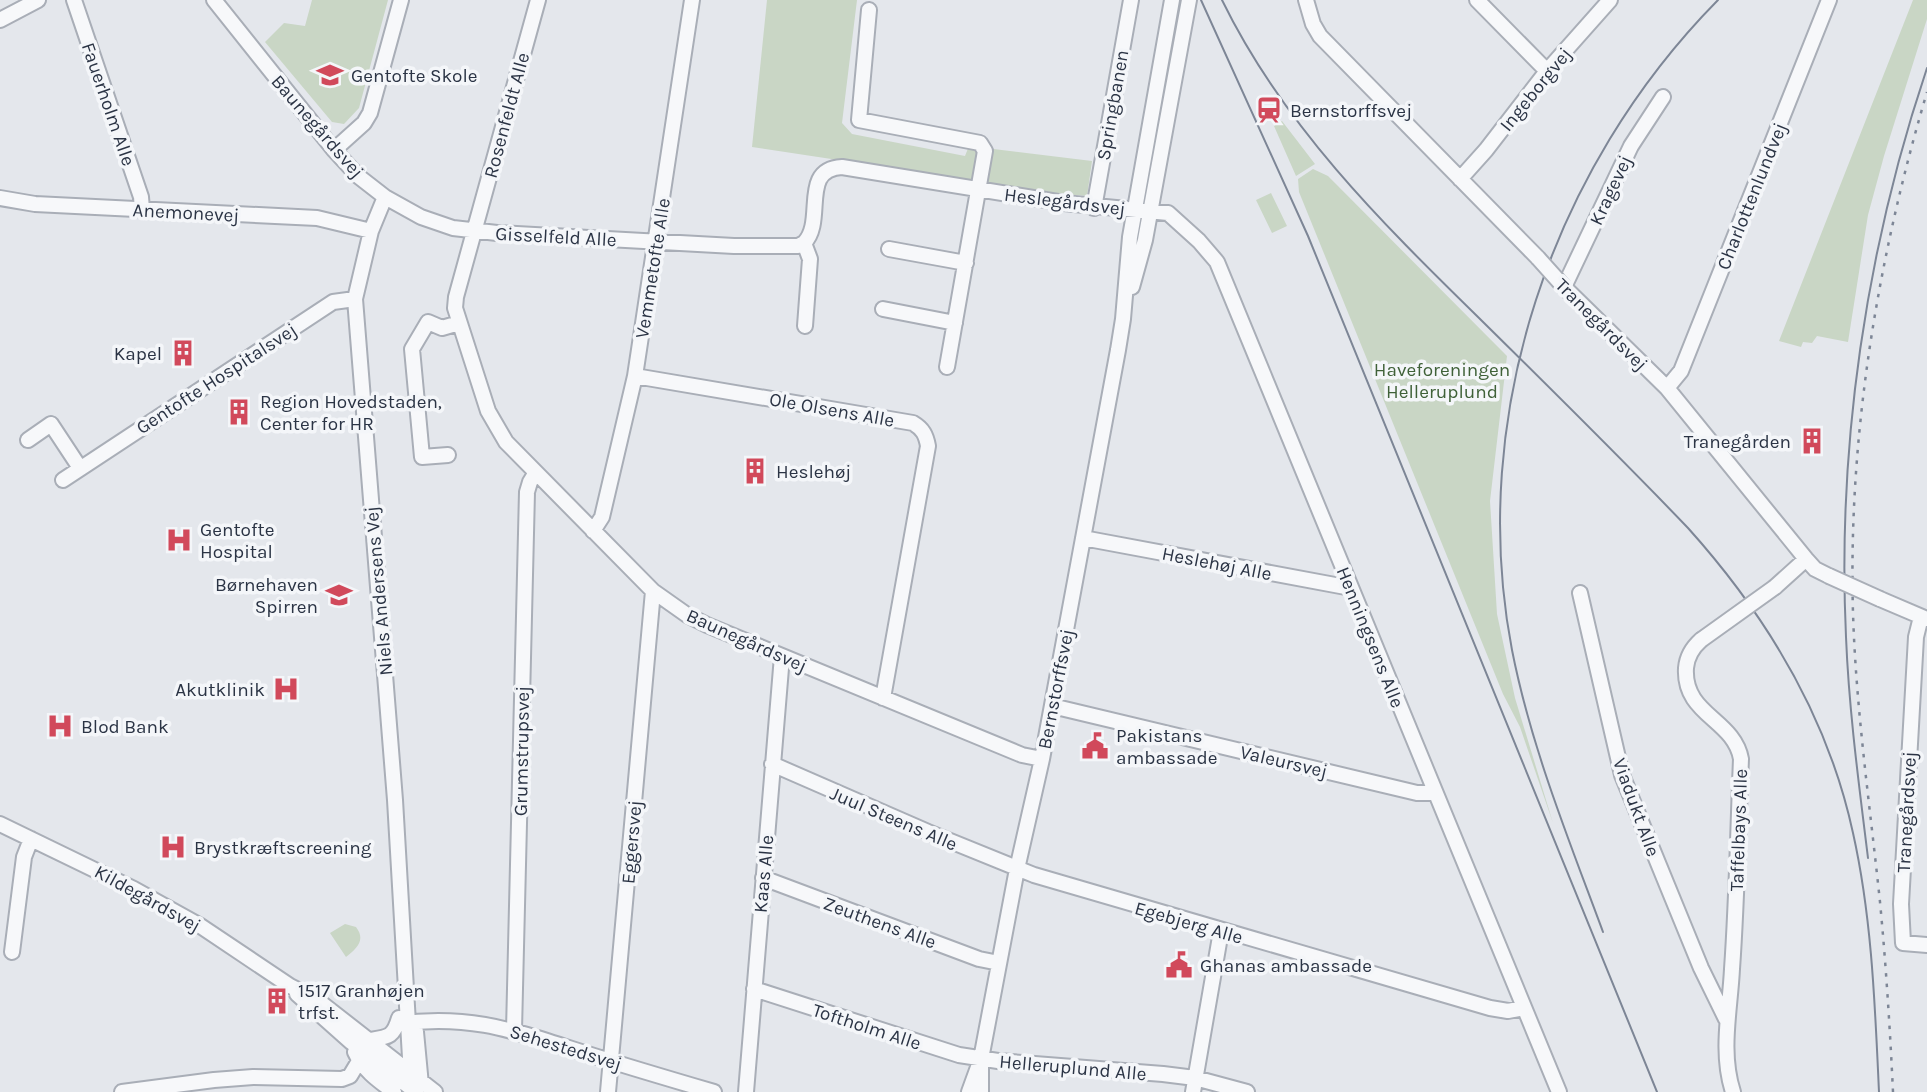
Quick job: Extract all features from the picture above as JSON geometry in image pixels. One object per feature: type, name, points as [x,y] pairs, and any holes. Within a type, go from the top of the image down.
[{"type":"street","points":[[0,20],[38,0]]},
{"type":"street","name":"Fauerholm Alle","points":[[74,0],[141,197],[142,209]]},
{"type":"street","name":"Baunegårdsvej","points":[[214,0],[334,150],[358,176],[385,197],[421,217],[453,228],[475,231],[456,297],[456,308],[488,411],[506,442],[653,591],[687,615],[707,625],[1022,755],[1042,760]]},
{"type":"street","points":[[334,150],[364,123],[370,113],[401,0]]},
{"type":"street","name":"Rosenfeldt Alle","points":[[475,231],[538,0]]},
{"type":"street","name":"Vemmetofte Alle","points":[[593,531],[602,517],[635,376],[692,0]]},
{"type":"street","name":"Bernstorffsvej","points":[[1124,319],[1130,237],[1172,0]]},
{"type":"street","name":"Bernstorffsvej","points":[[969,1092],[981,1059],[1017,869],[1042,760],[1124,319],[1151,212],[1189,0]]},
{"type":"street","name":"Tranegårdsvej","points":[[1306,0],[1313,24],[1320,36],[1564,287],[1667,388],[1815,569],[1924,618],[1916,637],[1902,904],[1903,943],[1927,944]]},
{"type":"street","points":[[1476,0],[1547,71]]},
{"type":"street","name":"Ingeborgvej","points":[[1460,180],[1547,71],[1610,0]]},
{"type":"street","name":"Charlottenlundvej","points":[[1667,388],[1681,371],[1829,0]]},
{"type":"street","name":"Springbanen","points":[[1094,208],[1126,1]]},
{"type":"street","name":"Heslegårdsvej","points":[[869,10],[859,120],[980,143],[985,151],[979,190]]},
{"type":"street","name":"Kragevej","points":[[1564,287],[1631,146],[1663,97]]},
{"type":"street","name":"Heslegårdsvej","points":[[804,243],[812,233],[817,184],[826,171],[842,167],[1094,208],[1151,212]]},
{"type":"street","points":[[947,367],[979,190]]},
{"type":"street","name":"Niels Andersens Vej","points":[[385,197],[371,231],[355,299],[407,990],[407,1022]]},
{"type":"street","name":"Anemonevej","points":[[0,198],[35,204],[317,218],[371,231]]},
{"type":"street","name":"Henningsens Alle","points":[[1151,212],[1170,215],[1199,241],[1217,262],[1559,1092]]},
{"type":"street","name":"Gisselfeld Alle","points":[[475,231],[734,246],[798,246],[804,243]]},
{"type":"street","points":[[804,243],[810,259],[805,326]]},
{"type":"street","points":[[889,249],[966,262]]},
{"type":"street","name":"Gentofte Hospitalsvej","points":[[63,480],[333,302],[355,299]]},
{"type":"street","points":[[883,309],[955,323]]},
{"type":"street","points":[[448,455],[422,457],[412,349],[428,322],[442,328],[459,323]]},
{"type":"street","name":"Ole Olsens Alle","points":[[635,376],[913,423],[921,428],[926,435],[928,446],[883,698]]},
{"type":"street","points":[[29,440],[51,424],[80,468]]},
{"type":"street","name":"Grumstrupsvej","points":[[514,1030],[527,492],[536,474]]},
{"type":"street","name":"Heslehøj Alle","points":[[1083,538],[1351,588]]},
{"type":"street","name":"Taffelbays Alle","points":[[1733,1092],[1726,1019],[1732,970],[1741,759],[1733,738],[1695,703],[1688,688],[1687,659],[1693,647],[1701,640],[1775,587],[1806,559]]},
{"type":"street","name":"Eggersvej","points":[[608,1092],[653,591]]},
{"type":"street","name":"Viadukt Alle","points":[[1580,593],[1622,775],[1703,974],[1726,1019]]},
{"type":"street","name":"Kaas Alle","points":[[746,1092],[782,656]]},
{"type":"street","name":"Valeursvej","points":[[1052,706],[1417,793],[1435,793]]},
{"type":"street","name":"Juul Steens Alle","points":[[772,764],[1017,869]]},
{"type":"street","name":"Kildegårdsvej","points":[[0,824],[164,904],[223,940],[290,986],[316,999],[369,1040],[415,1086]]},
{"type":"street","points":[[12,952],[24,857],[31,839]]},
{"type":"street","name":"Egebjerg Alle","points":[[1017,869],[1490,1008],[1508,1011],[1524,1008]]},
{"type":"street","name":"Zeuthens Alle","points":[[763,878],[979,959],[999,963]]},
{"type":"street","points":[[1194,1085],[1221,931]]},
{"type":"street","points":[[1703,974],[1722,978],[1732,970]]},
{"type":"street","name":"Kildegårdsvej","points":[[290,986],[306,1004],[351,1042],[415,1086],[435,1092]]},
{"type":"street","name":"Toftholm Alle","points":[[754,989],[959,1055],[981,1059]]},
{"type":"street","name":"Sehestedsvej","points":[[407,1022],[443,1019],[514,1030],[714,1092]]},
{"type":"street","points":[[369,1040],[389,1037],[407,1022],[415,1086]]},
{"type":"street","name":"Kildegårdsvej","points":[[351,1042],[359,1060],[375,1078],[394,1092]]},
{"type":"street","name":"Bernstorffsvej","points":[[981,1059],[981,1092]]},
{"type":"street","name":"Helleruplund Alle","points":[[981,1059],[1247,1092]]},
{"type":"street","points":[[122,1092],[253,1077],[342,1079],[350,1076],[359,1060]]},
{"type":"green space","name":"Gentofte Skole","points":[[312,0],[388,0],[359,108],[344,124],[332,122],[265,42],[284,23],[305,26]]},
{"type":"green space","points":[[767,0],[857,0],[842,123],[852,134],[965,156],[969,146],[1092,161],[1087,196],[752,147]]},
{"type":"green space","points":[[1913,0],[1927,0],[1927,19],[1868,215],[1848,342],[1817,336],[1812,343],[1803,342],[1801,347],[1779,341]]},
{"type":"green space","points":[[1282,121],[1315,164],[1296,176],[1274,126]]},
{"type":"green space","name":"Haveforeningen Helleruplund","points":[[1313,169],[1328,176],[1507,356],[1490,501],[1497,614],[1515,698],[1553,823],[1520,727],[1503,694],[1299,192],[1298,179]]},
{"type":"green space","points":[[1271,193],[1287,226],[1272,233],[1256,200]]},
{"type":"green space","points":[[345,924],[356,927],[360,936],[357,947],[346,957],[330,933]]},
{"type":"tram line","points":[[1201,0],[1308,236],[1657,1092]]},
{"type":"tram line","points":[[1222,0],[1246,46],[1274,89],[1336,169],[1405,245],[1688,528],[1744,596],[1791,670],[1828,749],[1853,833],[1869,930],[1879,1092]]},
{"type":"tram line","points":[[1603,932],[1529,722],[1512,650],[1501,562],[1502,473],[1514,386],[1536,300],[1568,218],[1609,140],[1660,67],[1718,0]]},
{"type":"tram line","points":[[1868,858],[1847,665],[1844,565],[1846,493],[1860,349],[1872,277],[1887,206],[1927,68]]},
{"type":"railway","points":[[1893,1092],[1882,926],[1857,686],[1853,613],[1855,481],[1869,350],[1880,285],[1909,156],[1927,92]]},
{"type":"place","name":"Gentofte Skole","points":[[330,75]]},
{"type":"place","name":"Bernstorffsvej","points":[[1269,110]]},
{"type":"place","name":"Kapel","points":[[183,353]]},
{"type":"place","name":"Region Hovedstaden, Center for HR","points":[[239,412]]},
{"type":"place","name":"Tranegården","points":[[1812,441]]},
{"type":"place","name":"Heslehøj","points":[[755,471]]},
{"type":"place","name":"Gentofte Hospital","points":[[179,540]]},
{"type":"place","name":"Børnehaven Spirren","points":[[339,595]]},
{"type":"place","name":"Akutklinik","points":[[286,689]]},
{"type":"place","name":"Blod Bank","points":[[60,726]]},
{"type":"place","name":"Pakistans ambassade","points":[[1095,746]]},
{"type":"place","name":"Brystkræftscreening","points":[[173,847]]},
{"type":"place","name":"Ghanas ambassade","points":[[1179,965]]},
{"type":"place","name":"1517 Granhøjen trfst.","points":[[277,1001]]}]
